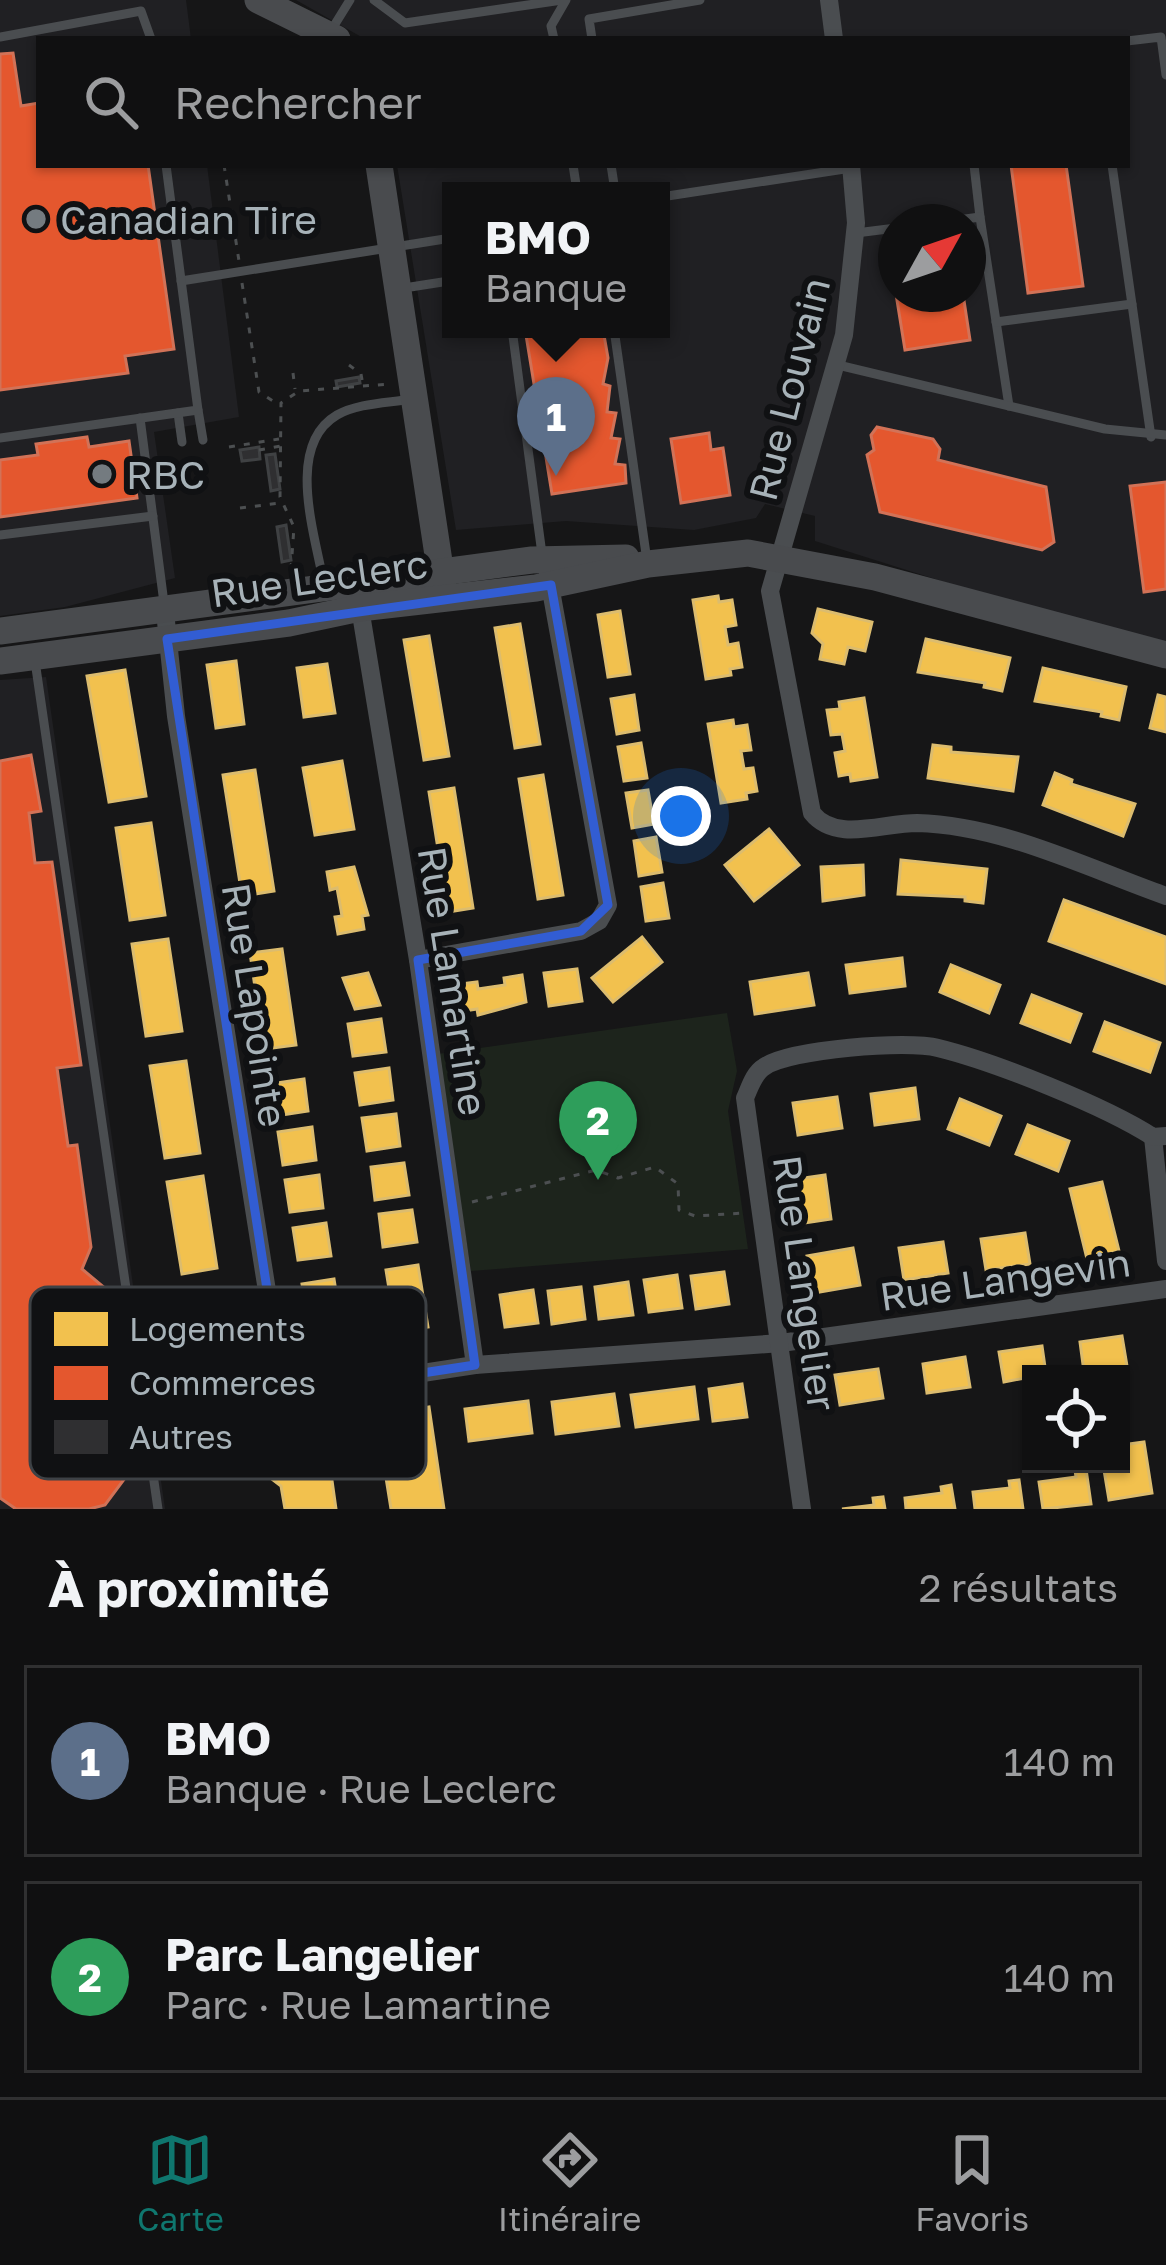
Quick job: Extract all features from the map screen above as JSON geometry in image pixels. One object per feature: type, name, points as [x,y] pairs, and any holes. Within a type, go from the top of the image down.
[{"type":"street","points":[[258,0],[333,36]]},
{"type":"street","points":[[830,0],[834,36]]},
{"type":"street","points":[[380,168],[443,585]]},
{"type":"street","name":"Rue Louvain","points":[[851,168],[856,233],[836,364],[779,555],[771,602],[806,799],[820,824],[837,830],[915,823],[1000,836],[1166,896]]},
{"type":"street","name":"Rue Leclerc","points":[[0,661],[166,626],[547,572],[616,556],[648,564],[732,553],[779,555],[1166,655]]},
{"type":"street","points":[[418,959],[581,932],[599,921],[608,904],[547,572]]},
{"type":"street","name":"Rue Leclerc","points":[[326,601],[359,608],[443,585]]},
{"type":"street","name":"Rue Lamartine","points":[[359,608],[418,959],[475,1365]]},
{"type":"street","name":"Rue Leclerc","points":[[0,631],[166,626]]},
{"type":"street","name":"Rue Lapointe","points":[[166,626],[267,1287]]},
{"type":"street","name":"Rue Langelier","points":[[802,1509],[746,1098],[760,1069],[778,1060],[880,1047],[937,1047],[1160,1137]]},
{"type":"street","points":[[1160,1137],[1166,1262]]},
{"type":"street","name":"Rue Langevin","points":[[426,1372],[781,1343],[1166,1289]]},
{"type":"lane","points":[[333,36],[350,0]]},
{"type":"lane","points":[[374,0],[405,23],[564,0]]},
{"type":"lane","points":[[553,36],[551,26],[564,0]]},
{"type":"lane","points":[[592,36],[590,19],[700,0]]},
{"type":"lane","points":[[0,37],[124,11],[141,11],[150,36]]},
{"type":"lane","points":[[1130,41],[1161,37],[1166,75]]},
{"type":"lane","points":[[166,168],[202,440]]},
{"type":"lane","points":[[670,196],[839,168]]},
{"type":"lane","points":[[974,168],[978,204]]},
{"type":"lane","points":[[1112,168],[1150,437]]},
{"type":"lane","points":[[856,233],[878,230]]},
{"type":"lane","points":[[181,281],[442,240]]},
{"type":"lane","points":[[986,256],[1009,406]]},
{"type":"lane","points":[[399,289],[442,282]]},
{"type":"lane","points":[[996,322],[1132,304]]},
{"type":"lane","points":[[513,338],[547,572]]},
{"type":"lane","points":[[615,338],[648,564]]},
{"type":"lane","points":[[836,364],[1150,437],[1166,435]]},
{"type":"lane","points":[[326,601],[307,469],[311,444],[338,414],[416,398]]},
{"type":"lane","points":[[0,438],[198,410]]},
{"type":"lane","points":[[178,413],[182,442]]},
{"type":"lane","points":[[140,418],[166,626]]},
{"type":"lane","points":[[0,535],[154,516]]},
{"type":"lane","points":[[34,656],[126,1287]]},
{"type":"lane","points":[[154,1479],[158,1509]]},
{"type":"path","points":[[224,168],[239,262]]},
{"type":"path","points":[[242,281],[259,392],[280,405]]},
{"type":"path","points":[[349,365],[361,374],[363,387]]},
{"type":"path","points":[[293,373],[296,392]]},
{"type":"path","points":[[229,447],[280,439]]},
{"type":"path","points":[[259,450],[282,446]]},
{"type":"path","points":[[239,508],[282,503]]},
{"type":"path","points":[[452,1207],[596,1170],[618,1178],[655,1166],[678,1184],[679,1210],[694,1216],[762,1212]]},
{"type":"highlighted area","points":[[551,585],[608,905],[581,931],[418,960],[475,1365],[311,1390],[295,1386],[277,1354],[167,639]]},
{"type":"shaded area","points":[[0,0],[186,0],[191,36],[36,36],[36,168],[207,168],[239,417],[154,432],[175,578],[65,607],[0,616]]},
{"type":"shaded area","points":[[296,0],[1166,0],[1166,652],[815,541],[815,516],[765,504],[756,518],[694,530],[566,521],[456,530],[397,168],[1130,168],[1130,36],[360,36]]},
{"type":"shaded area","points":[[46,677],[133,1287],[30,1287],[30,1479],[161,1479],[165,1509],[0,1509],[0,680]]},
{"type":"shaded area","points":[[727,1013],[737,1071],[728,1111],[748,1249],[471,1271],[438,1054]]},
{"type":"building: Logements","points":[[718,596],[719,602],[732,600],[736,625],[725,627],[728,645],[738,643],[742,667],[730,669],[731,675],[706,679],[693,600]]},
{"type":"building: Logements","points":[[818,609],[872,622],[865,651],[848,647],[844,664],[820,659],[823,644],[812,633]]},
{"type":"building: Logements","points":[[620,611],[630,674],[608,677],[598,615]]},
{"type":"building: Logements","points":[[520,624],[540,744],[515,748],[495,628]]},
{"type":"building: Logements","points":[[429,636],[449,756],[424,760],[404,640]]},
{"type":"building: Logements","points":[[926,639],[1010,658],[1002,691],[984,687],[985,683],[918,672]]},
{"type":"building: Logements","points":[[236,661],[244,724],[216,728],[207,665]]},
{"type":"building: Logements","points":[[327,664],[335,713],[304,717],[297,668]]},
{"type":"building: Logements","points":[[1043,668],[1126,687],[1119,720],[1101,716],[1102,712],[1035,701]]},
{"type":"building: Logements","points":[[125,670],[146,796],[109,802],[87,676]]},
{"type":"building: Logements","points":[[634,695],[639,730],[617,734],[611,699]]},
{"type":"building: Logements","points":[[1158,695],[1166,697],[1166,732],[1150,728]]},
{"type":"building: Logements","points":[[864,698],[877,777],[851,781],[850,774],[839,776],[835,753],[845,751],[842,734],[831,735],[827,710],[840,709],[839,702]]},
{"type":"building: Logements","points":[[733,720],[734,727],[747,725],[751,750],[741,751],[744,769],[753,768],[757,791],[746,793],[747,799],[721,803],[708,724]]},
{"type":"building: Logements","points":[[641,743],[647,778],[624,781],[618,747]]},
{"type":"building: Logements","points":[[933,745],[951,747],[951,752],[1018,757],[1013,791],[928,778]]},
{"type":"building: Logements","points":[[342,761],[354,829],[315,835],[303,768]]},
{"type":"building: Logements","points":[[255,770],[274,891],[242,896],[223,775]]},
{"type":"building: Logements","points":[[1055,773],[1072,780],[1071,784],[1135,804],[1123,836],[1043,805]]},
{"type":"building: Logements","points":[[543,775],[563,895],[538,899],[519,779]]},
{"type":"building: Logements","points":[[454,788],[473,908],[448,912],[429,792]]},
{"type":"building: Logements","points":[[648,790],[654,824],[632,828],[626,793]]},
{"type":"building: Logements","points":[[151,823],[165,915],[130,920],[116,828]]},
{"type":"building: Logements","points":[[769,829],[799,865],[754,901],[725,865]]},
{"type":"building: Logements","points":[[656,837],[662,872],[639,876],[634,841]]},
{"type":"building: Logements","points":[[901,860],[987,869],[983,903],[965,901],[965,897],[898,894]]},
{"type":"building: Logements","points":[[863,865],[864,895],[823,901],[821,867]]},
{"type":"building: Logements","points":[[354,867],[368,915],[362,916],[364,929],[338,934],[335,917],[342,916],[337,888],[330,890],[327,872]]},
{"type":"building: Logements","points":[[663,883],[669,918],[646,921],[641,887]]},
{"type":"building: Logements","points":[[1064,900],[1166,937],[1166,984],[1049,941]]},
{"type":"building: Logements","points":[[642,937],[662,962],[613,1002],[592,978]]},
{"type":"building: Logements","points":[[168,939],[182,1031],[146,1036],[132,944]]},
{"type":"building: Logements","points":[[282,949],[296,1045],[264,1049],[250,953]]},
{"type":"building: Logements","points":[[902,958],[905,986],[850,993],[846,965]]},
{"type":"building: Logements","points":[[951,965],[1000,985],[989,1013],[940,992]]},
{"type":"building: Logements","points":[[577,969],[582,1001],[549,1006],[544,973]]},
{"type":"building: Logements","points":[[368,973],[380,1005],[355,1009],[343,978]]},
{"type":"building: Logements","points":[[808,973],[814,1005],[755,1014],[750,982]]},
{"type":"building: Logements","points":[[522,975],[526,1002],[478,1015],[477,1009],[464,1011],[460,984],[477,982],[478,989],[505,985],[504,978]]},
{"type":"building: Logements","points":[[1032,995],[1081,1014],[1070,1042],[1021,1023]]},
{"type":"building: Logements","points":[[381,1019],[386,1052],[353,1056],[348,1024]]},
{"type":"building: Logements","points":[[1105,1022],[1160,1043],[1150,1072],[1094,1051]]},
{"type":"building: Logements","points":[[186,1061],[200,1153],[165,1158],[150,1066]]},
{"type":"building: Logements","points":[[389,1068],[393,1100],[360,1105],[355,1073]]},
{"type":"building: Logements","points":[[304,1079],[308,1111],[275,1116],[270,1084]]},
{"type":"building: Logements","points":[[915,1088],[919,1119],[875,1125],[871,1094]]},
{"type":"building: Logements","points":[[837,1097],[842,1128],[798,1135],[793,1103]]},
{"type":"building: Logements","points":[[960,1099],[1001,1116],[989,1145],[948,1129]]},
{"type":"building: Logements","points":[[396,1114],[400,1146],[367,1151],[362,1118]]},
{"type":"building: Logements","points":[[1028,1125],[1069,1141],[1058,1171],[1016,1154]]},
{"type":"building: Logements","points":[[312,1127],[316,1160],[283,1165],[278,1132]]},
{"type":"building: Logements","points":[[404,1163],[409,1195],[375,1200],[371,1167]]},
{"type":"building: Logements","points":[[319,1175],[323,1208],[290,1212],[285,1180]]},
{"type":"building: Logements","points":[[825,1175],[831,1219],[804,1223],[797,1179]]},
{"type":"building: Logements","points":[[203,1176],[217,1268],[182,1274],[167,1182]]},
{"type":"building: Logements","points":[[1102,1182],[1119,1251],[1087,1259],[1070,1189]]},
{"type":"building: Logements","points":[[412,1210],[417,1242],[383,1247],[379,1214]]},
{"type":"building: Logements","points":[[326,1223],[331,1256],[298,1260],[293,1228]]},
{"type":"building: Logements","points":[[1025,1233],[1030,1264],[986,1270],[981,1239]]},
{"type":"building: Logements","points":[[943,1242],[948,1273],[904,1280],[899,1248]]},
{"type":"building: Logements","points":[[853,1248],[860,1285],[814,1293],[807,1256]]},
{"type":"building: Logements","points":[[418,1265],[422,1287],[389,1287],[386,1270]]},
{"type":"building: Logements","points":[[724,1272],[729,1304],[696,1309],[691,1276]]},
{"type":"building: Logements","points":[[677,1275],[682,1308],[649,1312],[644,1280]]},
{"type":"building: Logements","points":[[334,1279],[335,1287],[302,1287]]},
{"type":"building: Logements","points":[[628,1282],[633,1315],[599,1319],[595,1287]]},
{"type":"building: Logements","points":[[581,1287],[585,1319],[552,1324],[548,1291]]},
{"type":"building: Logements","points":[[533,1290],[538,1323],[505,1327],[500,1295]]},
{"type":"building: Logements","points":[[1122,1336],[1127,1365],[1083,1365],[1080,1342]]},
{"type":"building: Logements","points":[[1042,1346],[1045,1365],[1022,1365],[1022,1379],[1004,1382],[999,1352]]},
{"type":"building: Logements","points":[[965,1357],[970,1387],[927,1393],[923,1364]]},
{"type":"building: Logements","points":[[878,1369],[883,1398],[840,1405],[835,1375]]},
{"type":"building: Logements","points":[[742,1384],[747,1417],[713,1421],[709,1389]]},
{"type":"building: Logements","points":[[694,1387],[698,1419],[636,1427],[631,1395]]},
{"type":"building: Logements","points":[[614,1394],[619,1426],[556,1434],[552,1402]]},
{"type":"building: Logements","points":[[528,1401],[532,1433],[469,1441],[465,1409]]},
{"type":"building: Logements","points":[[426,1407],[444,1509],[391,1509],[386,1479],[426,1479]]},
{"type":"building: Logements","points":[[1144,1442],[1152,1493],[1109,1500],[1104,1473],[1130,1473],[1130,1444]]},
{"type":"building: Logements","points":[[1075,1473],[1087,1473],[1091,1504],[1043,1509],[1039,1482],[1076,1477]]},
{"type":"building: Logements","points":[[272,1479],[332,1479],[336,1509],[285,1509],[281,1486]]},
{"type":"building: Logements","points":[[1019,1480],[1023,1509],[975,1509],[973,1492],[1010,1488],[1009,1481]]},
{"type":"building: Logements","points":[[951,1485],[955,1509],[906,1509],[905,1498],[942,1493],[941,1487]]},
{"type":"building: Logements","points":[[883,1497],[885,1509],[842,1509],[874,1505],[873,1498]]},
{"type":"building: Commerces","points":[[13,53],[21,106],[36,104],[36,168],[148,168],[174,349],[125,356],[128,373],[0,390],[0,54]]},
{"type":"building: Commerces","points":[[1011,168],[1066,168],[1083,286],[1028,293]]},
{"type":"building: Commerces","points":[[899,312],[966,312],[970,340],[905,350]]},
{"type":"building: Commerces","points":[[526,338],[605,338],[608,358],[603,384],[610,386],[607,412],[616,413],[611,438],[620,439],[615,464],[625,465],[626,483],[552,494]]},
{"type":"building: Commerces","points":[[877,427],[933,439],[940,449],[938,460],[1046,487],[1054,542],[1042,550],[880,512],[867,455],[874,450],[871,435]]},
{"type":"building: Commerces","points":[[709,433],[711,450],[723,448],[730,495],[681,503],[671,439]]},
{"type":"building: Commerces","points":[[87,437],[89,447],[129,441],[137,498],[0,517],[0,460],[38,455],[36,444]]},
{"type":"building: Commerces","points":[[1166,482],[1166,589],[1144,592],[1130,486]]},
{"type":"building: Commerces","points":[[31,755],[41,811],[29,813],[35,863],[52,862],[81,1065],[57,1068],[68,1146],[77,1145],[91,1247],[82,1269],[104,1287],[30,1287],[30,1479],[124,1479],[105,1505],[89,1509],[16,1509],[0,1498],[0,761]]},
{"type":"building: Autres","points":[[359,377],[360,383],[337,387],[336,381]]},
{"type":"building: Autres","points":[[259,447],[260,459],[242,461],[240,450]]},
{"type":"building: Autres","points":[[275,454],[280,489],[271,491],[266,455]]},
{"type":"building: Autres","points":[[286,525],[291,560],[282,562],[277,527]]},
{"type":"place","name":"Canadian Tire","points":[[36,219]]},
{"type":"place","name":"RBC","points":[[102,474]]},
{"type":"place","name":"BMO","points":[[556,476]]},
{"type":"place","name":"Parc Langelier","points":[[598,1180]]}]
